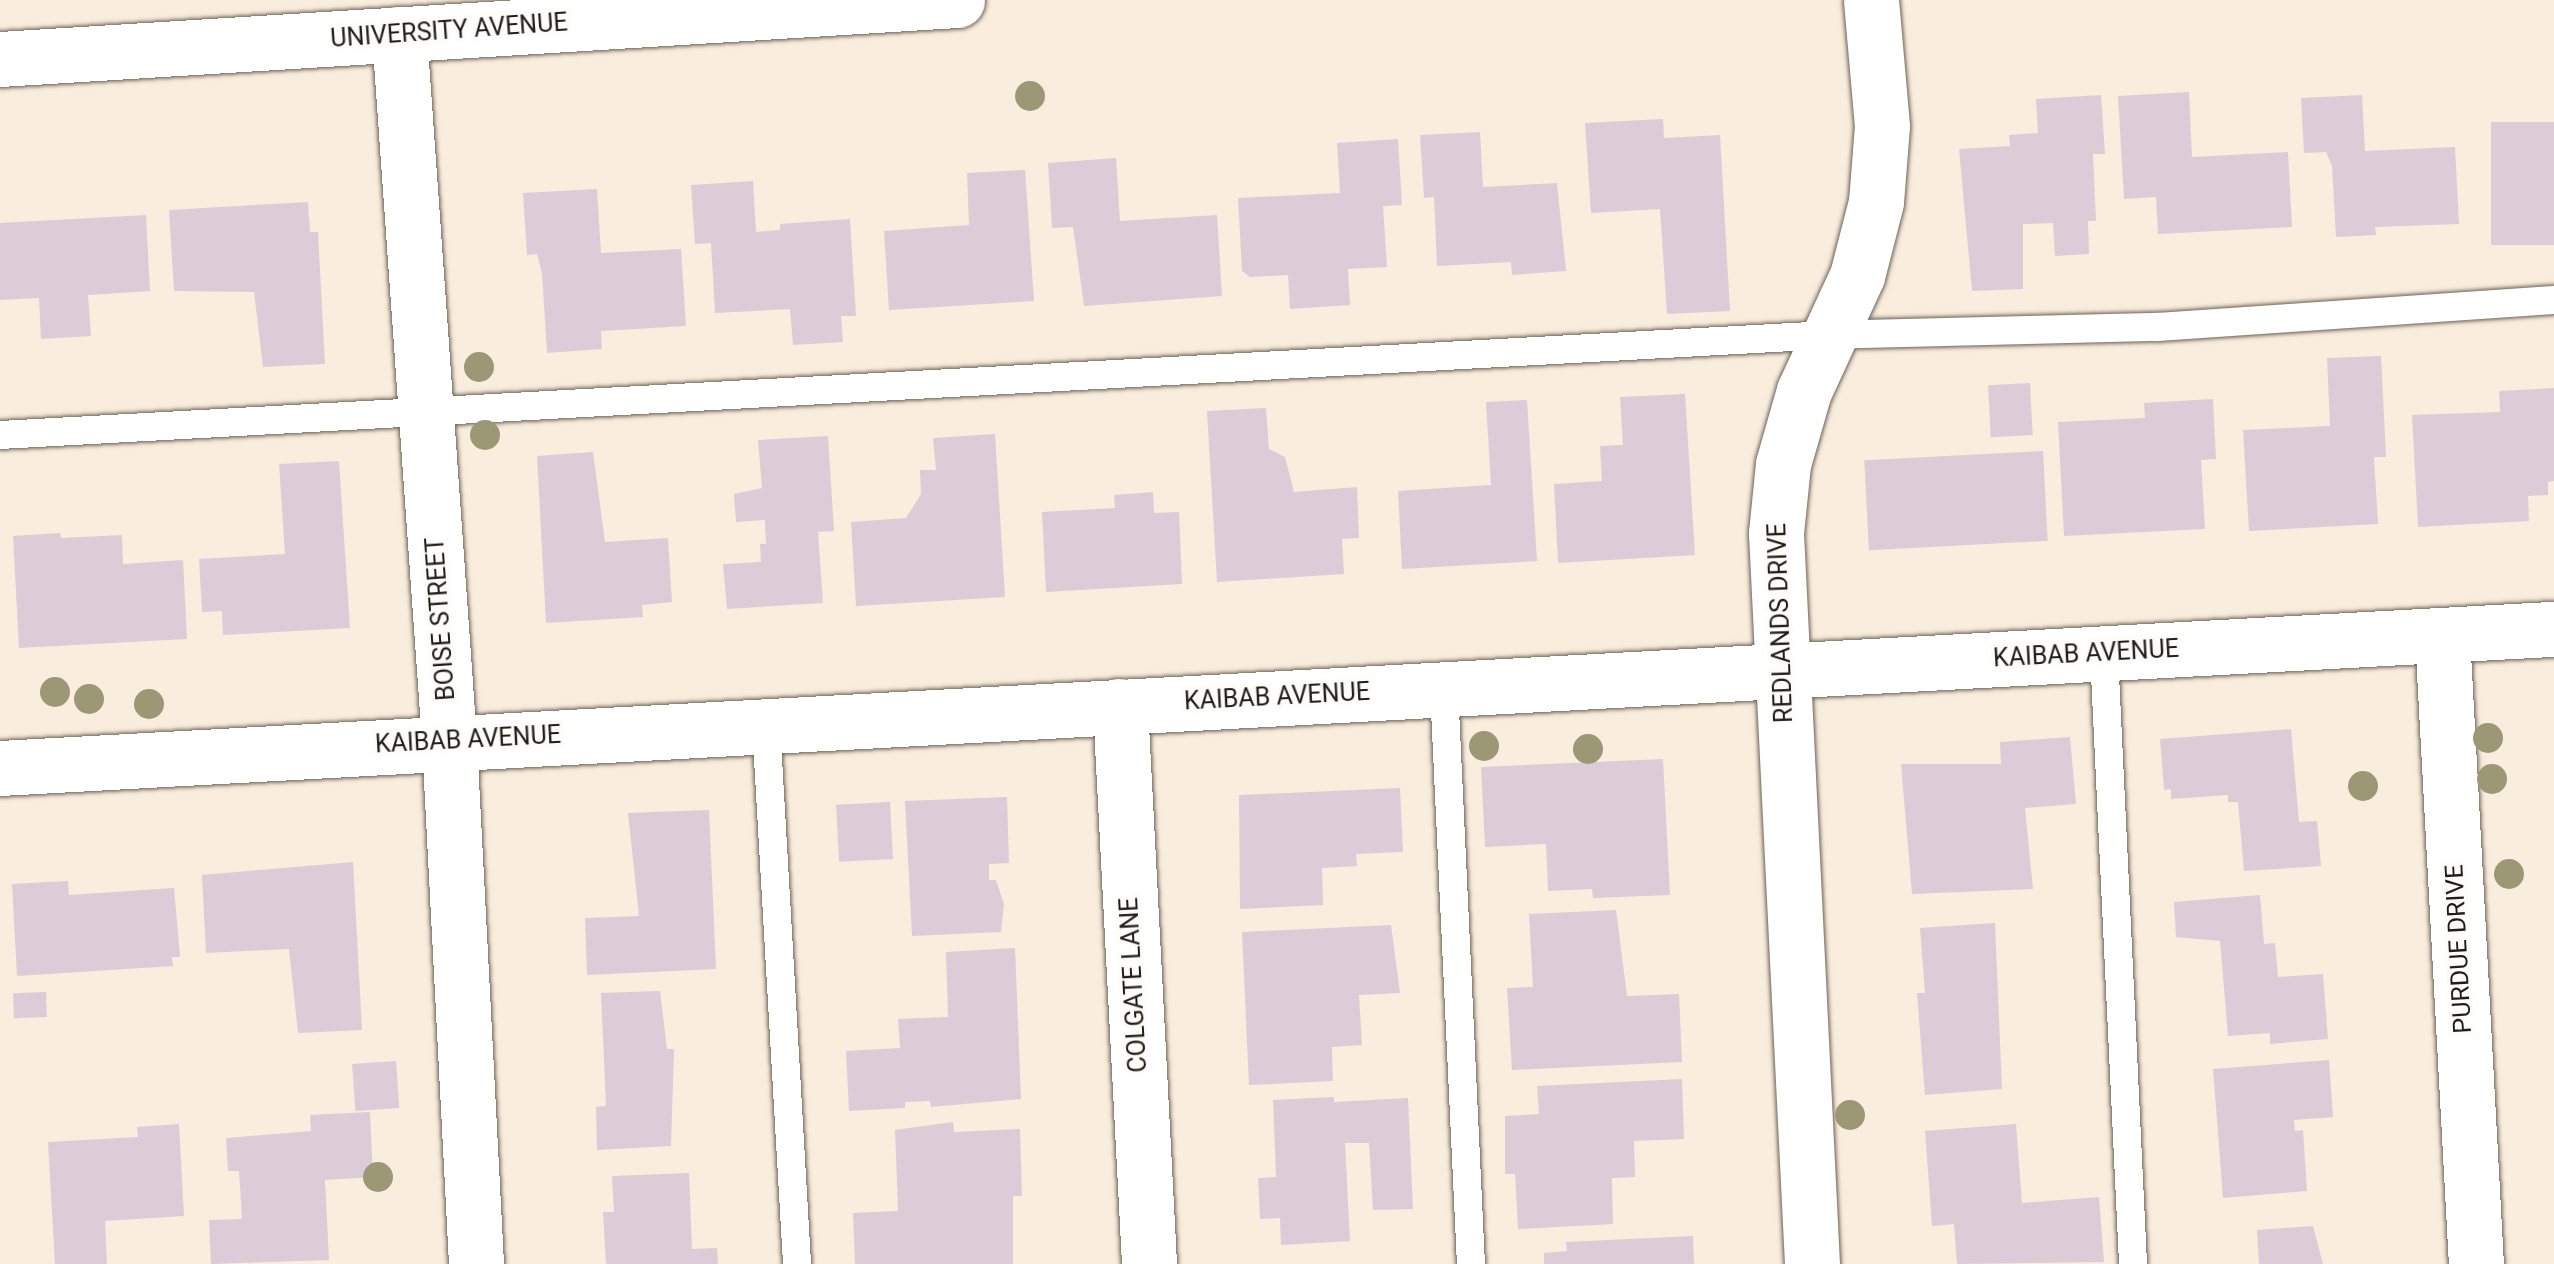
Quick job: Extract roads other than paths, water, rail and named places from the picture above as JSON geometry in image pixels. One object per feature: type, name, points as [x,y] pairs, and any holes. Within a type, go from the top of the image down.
[{"type":"street","name":"UNIVERSITY AVENUE","points":[[0,58],[957,0]]},
{"type":"street","name":"REDLANDS DRIVE","points":[[1812,1264],[1776,533],[1783,464],[1826,335],[1856,276],[1876,202],[1882,126],[1871,0]]},
{"type":"street","name":"BOISE STREET","points":[[399,34],[428,408],[476,1264]]},
{"type":"street","name":"KAIBAB AVENUE","points":[[0,768],[2554,629]]},
{"type":"street","name":"PURDUE DRIVE","points":[[2442,635],[2476,1264]]},
{"type":"street","name":"COLGATE LANE","points":[[1120,706],[1149,1264]]},
{"type":"lane","points":[[0,435],[428,408],[1826,335],[2156,328],[2554,300]]},
{"type":"lane","points":[[2104,653],[2133,1264]]},
{"type":"lane","points":[[1444,688],[1471,1264]]},
{"type":"lane","points":[[766,724],[797,1264]]}]
